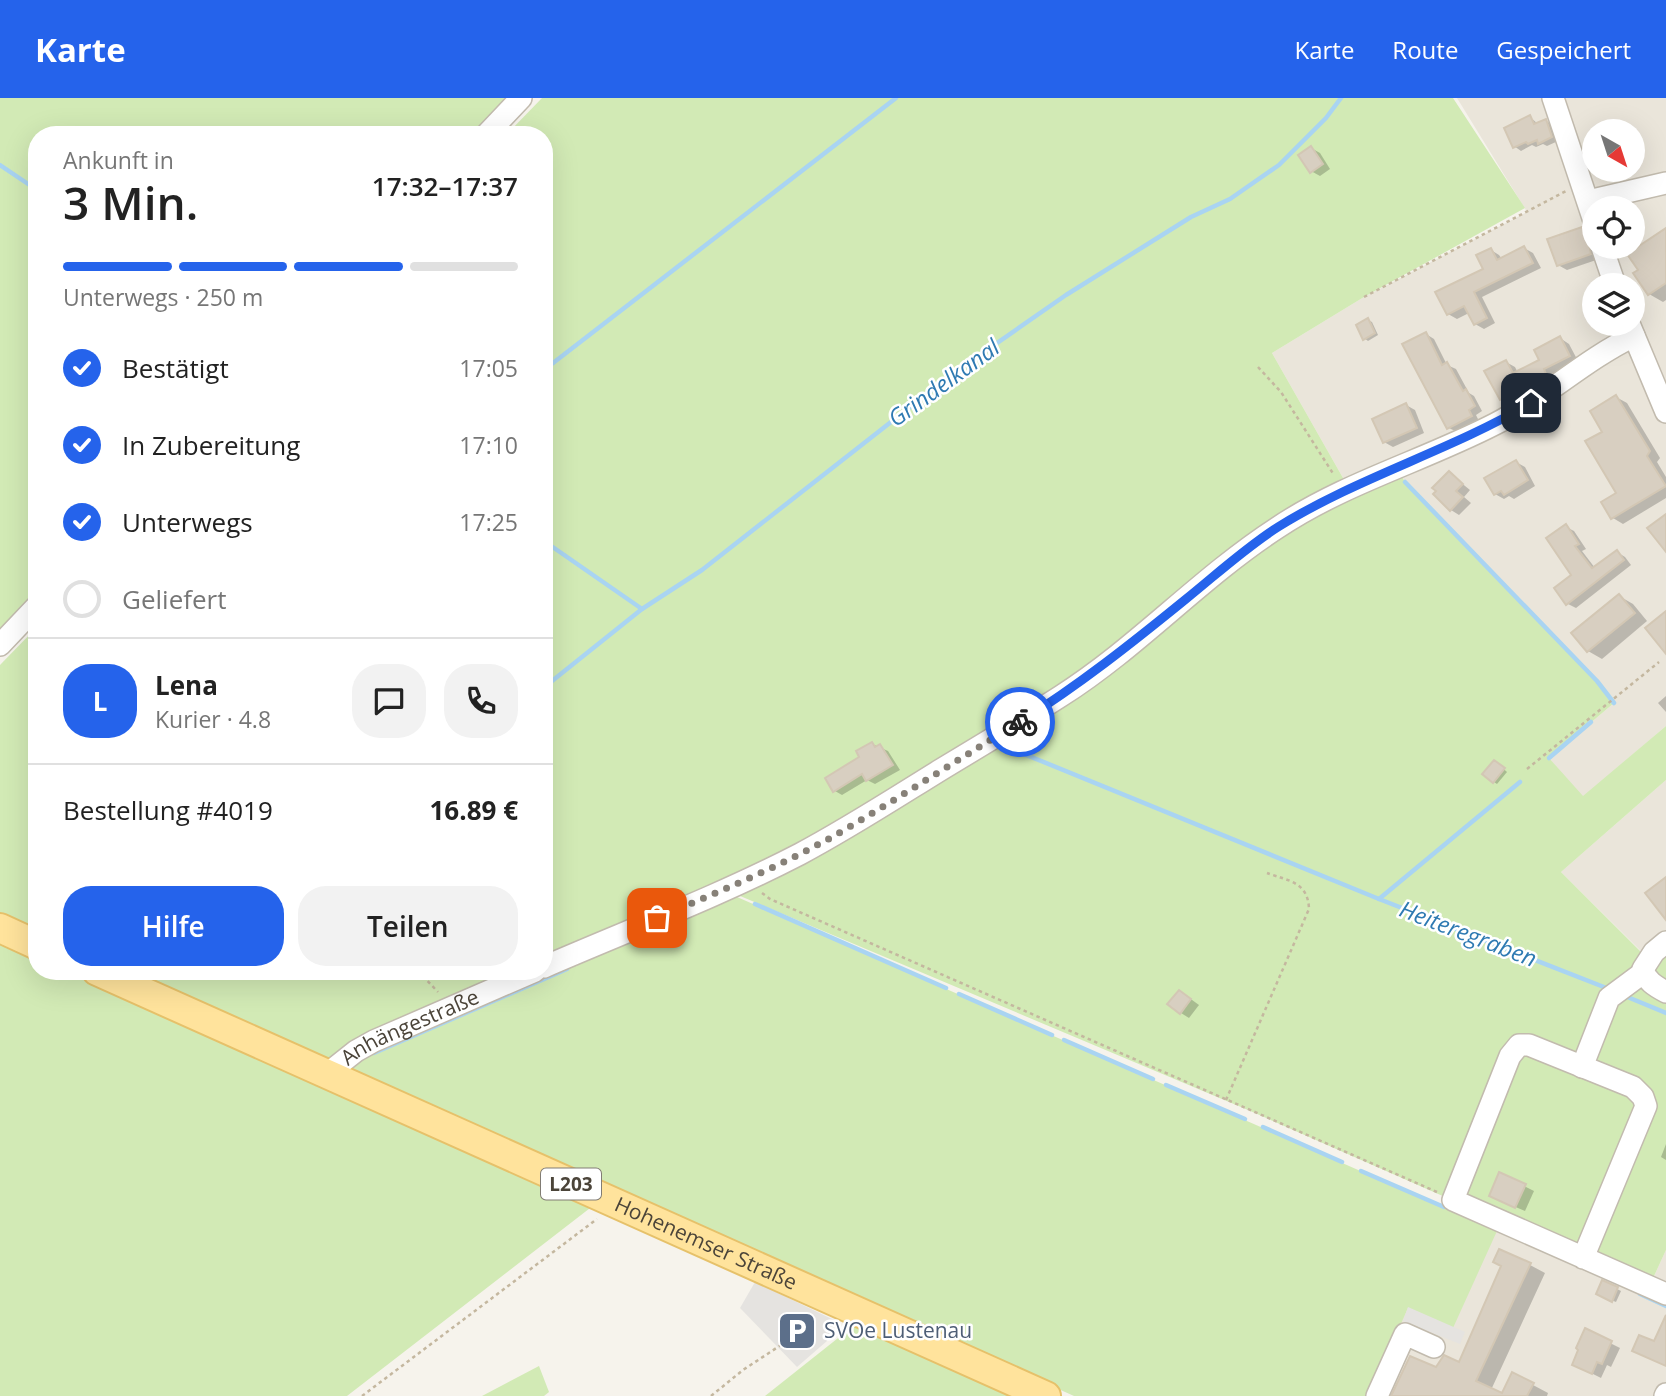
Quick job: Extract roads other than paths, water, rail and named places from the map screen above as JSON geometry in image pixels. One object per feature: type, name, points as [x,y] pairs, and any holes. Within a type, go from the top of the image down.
[{"type":"main road","points":[[0,928],[28,940]]},
{"type":"main road","name":"Hohenemser Straße","points":[[117,980],[1046,1396]]},
{"type":"street","points":[[495,126],[522,98]]},
{"type":"street","points":[[1553,98],[1586,196]]},
{"type":"street","points":[[1610,196],[1666,183]]},
{"type":"street","points":[[553,963],[743,882],[845,829],[1064,694],[1129,646],[1236,557],[1276,528],[1317,503],[1493,425],[1531,403],[1624,336]]},
{"type":"street","points":[[1634,336],[1666,412]]},
{"type":"street","points":[[0,645],[28,615]]},
{"type":"street","points":[[1666,942],[1654,952],[1643,968],[1645,976],[1666,992]]},
{"type":"street","points":[[1582,1067],[1609,998],[1644,972]]},
{"type":"street","name":"Anhängestraße","points":[[327,1074],[356,1051],[374,1041],[515,980]]},
{"type":"street","points":[[1583,1258],[1646,1107],[1643,1097],[1633,1087],[1529,1045],[1519,1045],[1510,1056],[1453,1200],[1583,1258],[1666,1294]]},
{"type":"street","points":[[1377,1396],[1405,1334],[1434,1347]]},
{"type":"waterway","points":[[553,363],[896,98]]},
{"type":"waterway","name":"Grindelkanal","points":[[553,680],[642,609],[702,570],[951,375],[1066,295],[1191,217],[1230,199],[1279,165],[1326,118],[1341,98]]},
{"type":"waterway","points":[[0,165],[28,184]]},
{"type":"waterway","points":[[1405,482],[1597,681],[1614,703]]},
{"type":"waterway","points":[[553,547],[642,609]]},
{"type":"waterway","points":[[1549,758],[1591,722]]},
{"type":"waterway","points":[[1002,745],[1379,899]]},
{"type":"waterway","name":"Heiteregraben","points":[[1520,782],[1379,899],[1609,989]]},
{"type":"waterway","points":[[755,904],[946,988]]},
{"type":"waterway","points":[[553,975],[567,969]]},
{"type":"waterway","points":[[374,1053],[542,980]]},
{"type":"waterway","points":[[959,994],[1052,1035]]},
{"type":"waterway","name":"Heiteregraben","points":[[1625,996],[1666,1013]]},
{"type":"waterway","points":[[1064,1040],[1153,1079]]},
{"type":"waterway","points":[[1166,1085],[1245,1119]]},
{"type":"waterway","points":[[1263,1127],[1342,1162]]},
{"type":"waterway","points":[[1361,1171],[1444,1207]]},
{"type":"waterway","points":[[1640,1294],[1666,1306]]},
{"type":"place","name":"SVOe Lustenau","points":[[797,1331]]}]
